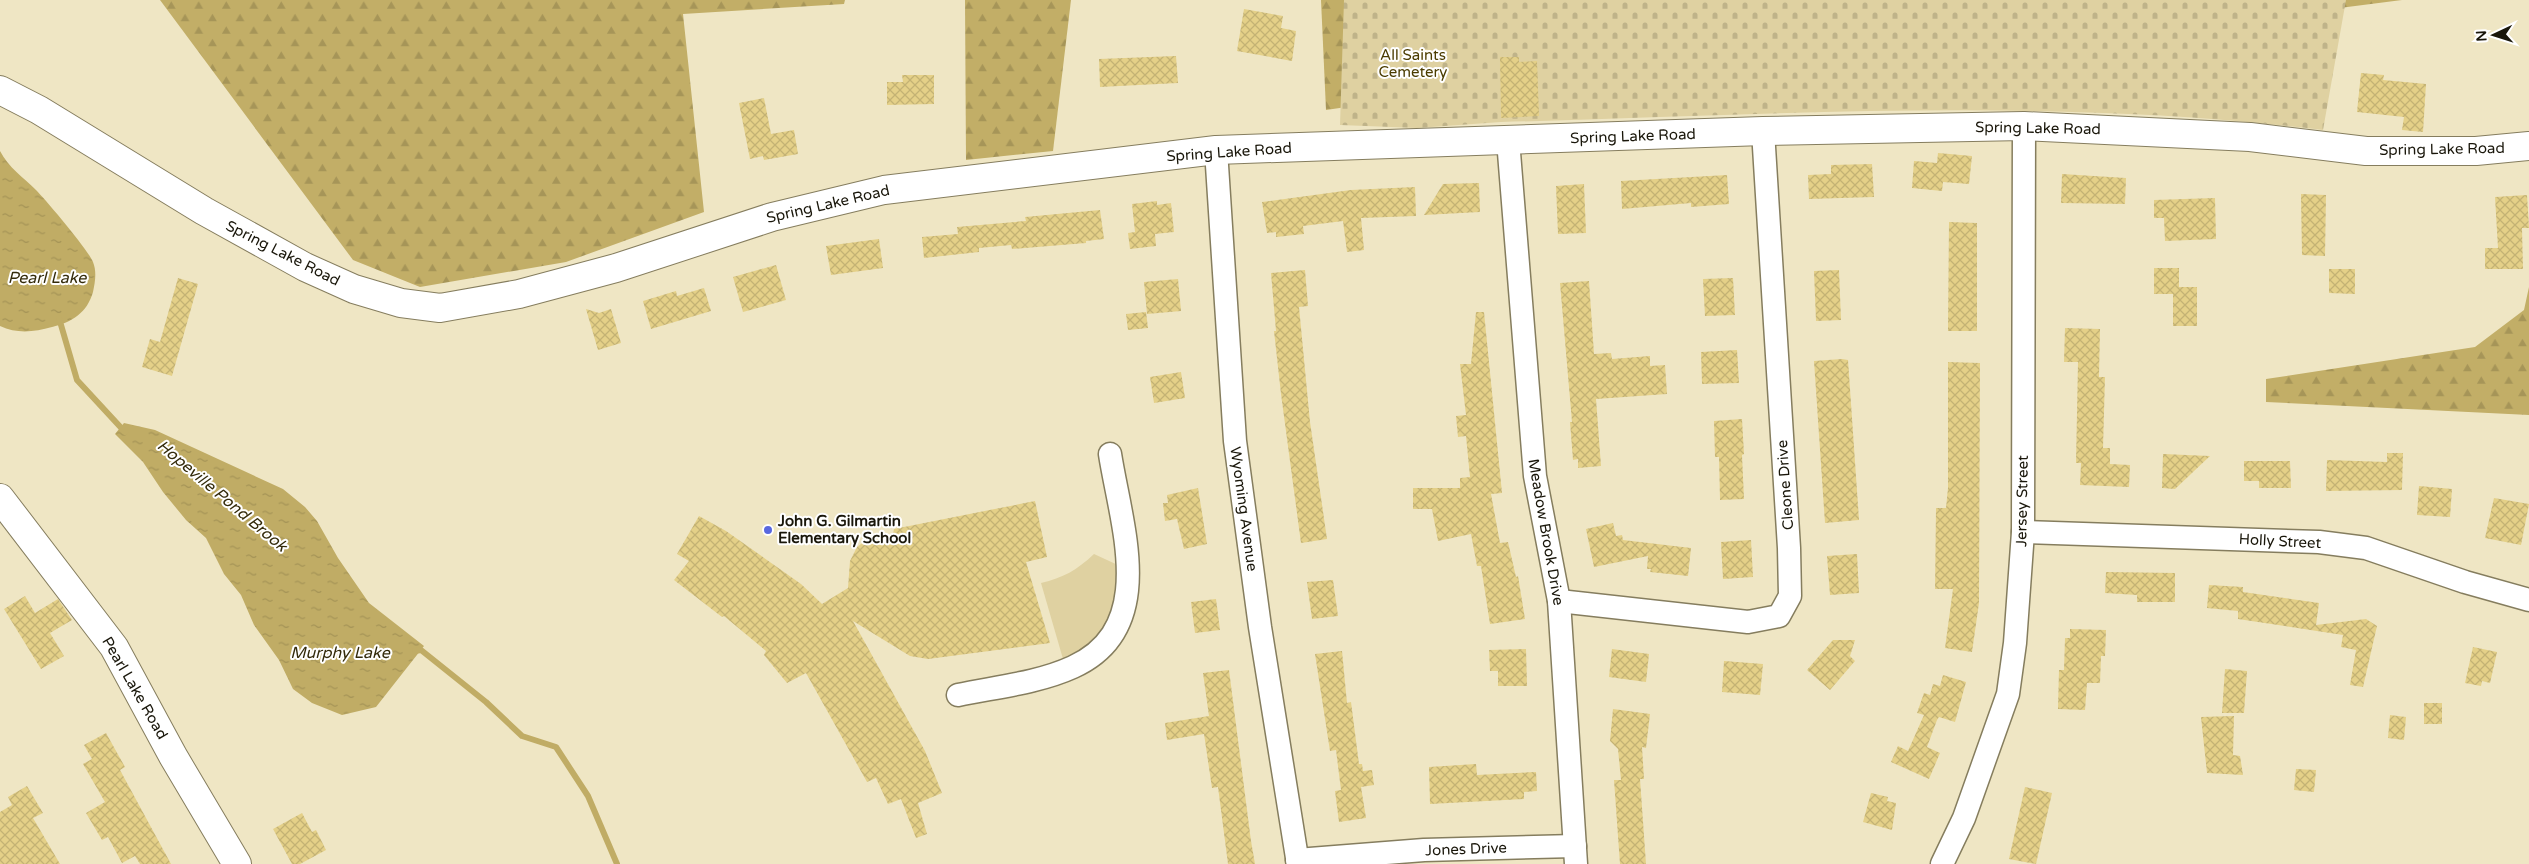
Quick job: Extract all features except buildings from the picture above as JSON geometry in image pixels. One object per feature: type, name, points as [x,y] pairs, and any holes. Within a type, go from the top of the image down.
[{"type":"main road","name":"Spring Lake Road","points":[[0,90],[39,110],[204,211],[305,267],[354,289],[401,303],[440,308],[519,294],[616,268],[772,217],[884,190],[1216,150],[1763,131],[2024,126],[2250,137],[2366,150],[2476,151],[2529,146]]},
{"type":"main road","name":"Pearl Lake Road","points":[[0,498],[114,647],[171,752],[237,864]]},
{"type":"street","name":"Jersey Street","points":[[1942,864],[1964,818],[2008,694],[2015,643],[2023,532],[2024,126]]},
{"type":"street","name":"Cleone Drive","points":[[1559,601],[1748,622],[1779,616],[1790,596],[1789,548],[1763,131]]},
{"type":"street","name":"Meadow Brook Drive","points":[[1508,140],[1535,476],[1559,601],[1575,855]]},
{"type":"street","name":"Wyoming Avenue","points":[[1216,150],[1235,441],[1260,627],[1297,862]]},
{"type":"street","points":[[958,695],[1044,676],[1073,667],[1107,644],[1116,632],[1125,609],[1128,551],[1110,454]]},
{"type":"street","name":"Holly Street","points":[[2023,532],[2319,542],[2366,548],[2465,582],[2529,600]]},
{"type":"street","name":"Jones Drive","points":[[1297,862],[1424,850],[1575,855]]},
{"type":"green space","points":[[160,0],[845,0],[844,4],[683,14],[704,212],[566,262],[420,287],[353,260]]},
{"type":"green space","points":[[965,0],[1071,0],[1053,151],[966,160]]},
{"type":"green space","points":[[1321,0],[1353,0],[1360,105],[1326,110]]},
{"type":"green space","name":"All Saints Cemetery","points":[[1344,0],[2346,0],[2323,130],[2118,113],[2015,111],[1809,112],[1501,122],[1417,128],[1340,125]]},
{"type":"green space","points":[[2318,0],[2402,0],[2324,10]]},
{"type":"green space","points":[[2529,287],[2529,415],[2266,402],[2266,379],[2475,347],[2524,310]]},
{"type":"green space","points":[[1094,554],[1120,566],[1114,607],[1105,627],[1093,642],[1079,653],[1063,659],[1041,583],[1069,573]]},
{"type":"water","name":"Pearl Lake","points":[[0,151],[12,167],[57,214],[93,262],[95,277],[93,292],[87,306],[78,316],[59,325],[26,331],[6,329],[0,326]]},
{"type":"water","name":"Murphy Lake","points":[[124,423],[155,430],[283,489],[305,507],[317,521],[338,558],[369,603],[424,646],[376,707],[342,715],[312,703],[293,689],[279,660],[254,625],[241,595],[224,574],[206,538],[186,520],[163,492],[143,462],[115,434]]},
{"type":"waterway","name":"Hopeville Pond Brook","points":[[59,318],[77,380],[125,432]]},
{"type":"waterway","name":"Hopeville Pond Brook","points":[[415,651],[421,650],[486,702],[522,736],[556,747],[588,796],[617,864]]},
{"type":"place","name":"John G. Gilmartin Elementary School","points":[[768,530]]}]
